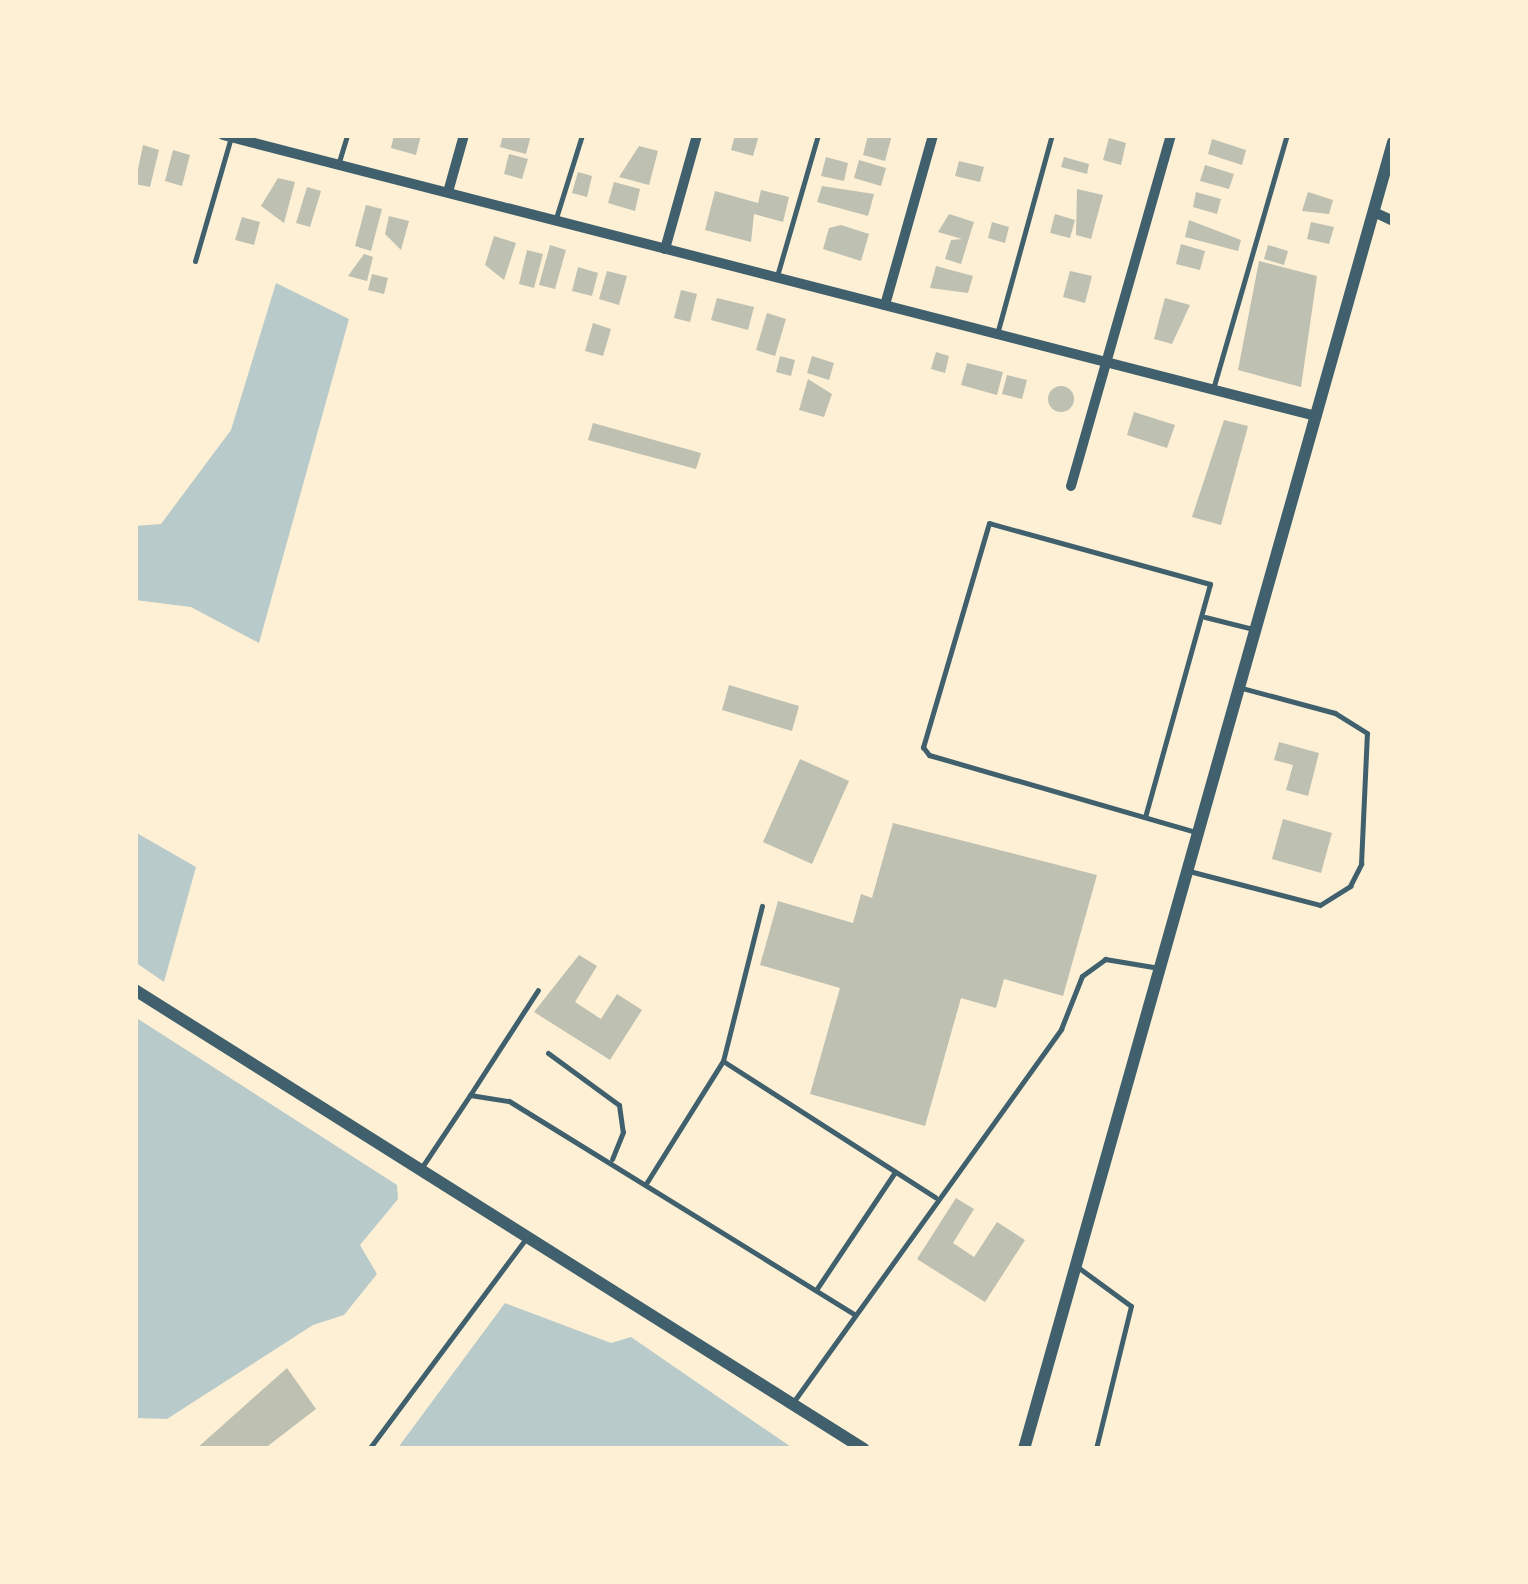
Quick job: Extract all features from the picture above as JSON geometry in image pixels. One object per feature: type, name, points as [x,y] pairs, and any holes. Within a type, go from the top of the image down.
[{"type":"street","points":[[448,192],[464,135]]},
{"type":"street","points":[[665,249],[698,135]]},
{"type":"street","points":[[885,306],[933,135]]},
{"type":"street","points":[[1070,486],[1171,135]]},
{"type":"street","points":[[228,136],[1316,416]]},
{"type":"street","points":[[1024,1448],[1393,142]]},
{"type":"street","points":[[1374,212],[1393,221]]},
{"type":"street","points":[[135,990],[864,1449]]},
{"type":"lane","points":[[338,164],[347,135]]},
{"type":"lane","points":[[556,220],[582,135]]},
{"type":"lane","points":[[777,278],[818,135]]},
{"type":"lane","points":[[997,334],[1052,135]]},
{"type":"lane","points":[[1213,389],[1287,135]]},
{"type":"lane","points":[[195,261],[228,136]]},
{"type":"lane","points":[[1145,817],[1212,592],[1204,580],[1000,522],[983,530],[922,748],[1145,817],[1198,832]]},
{"type":"lane","points":[[1204,616],[1256,630]]},
{"type":"lane","points":[[1188,871],[1320,905],[1350,886],[1361,864],[1367,733],[1335,713],[1239,687]]},
{"type":"lane","points":[[647,1182],[723,1061],[762,906]]},
{"type":"lane","points":[[792,1403],[935,1198],[1062,1029],[1082,976],[1105,959],[1160,968]]},
{"type":"lane","points":[[420,1170],[538,990]]},
{"type":"lane","points":[[548,1053],[619,1105],[623,1132],[612,1159]]},
{"type":"lane","points":[[723,1061],[935,1198]]},
{"type":"lane","points":[[470,1095],[509,1100],[612,1159],[854,1315]]},
{"type":"lane","points":[[816,1290],[895,1172]]},
{"type":"lane","points":[[369,1449],[527,1237]]},
{"type":"lane","points":[[1076,1266],[1131,1306],[1096,1449]]},
{"type":"shaded area","points":[[276,283],[349,319],[259,643],[191,607],[135,600],[135,526],[161,524],[231,430]]},
{"type":"shaded area","points":[[135,832],[196,867],[164,982],[135,962]]},
{"type":"shaded area","points":[[135,1017],[397,1185],[398,1199],[360,1245],[377,1274],[344,1315],[313,1325],[167,1419],[135,1418]]},
{"type":"shaded area","points":[[505,1303],[611,1343],[631,1337],[794,1449],[397,1449]]},
{"type":"building","points":[[394,135],[421,135],[416,155],[391,148]]},
{"type":"building","points":[[503,135],[531,135],[526,154],[500,147]]},
{"type":"building","points":[[735,135],[759,135],[753,156],[731,150]]},
{"type":"building","points":[[868,135],[892,135],[885,161],[863,155]]},
{"type":"building","points":[[1109,138],[1126,143],[1121,165],[1103,160]]},
{"type":"building","points":[[1212,139],[1246,150],[1242,165],[1208,154]]},
{"type":"building","points":[[143,145],[159,150],[150,187],[135,184]]},
{"type":"building","points":[[639,146],[658,151],[649,185],[619,177]]},
{"type":"building","points":[[173,150],[190,155],[182,186],[165,181]]},
{"type":"building","points":[[509,154],[528,159],[522,179],[504,174]]},
{"type":"building","points":[[826,157],[848,163],[844,181],[821,176]]},
{"type":"building","points":[[1064,157],[1089,164],[1087,174],[1061,167]]},
{"type":"building","points":[[859,160],[886,168],[881,186],[854,178]]},
{"type":"building","points":[[959,161],[984,167],[980,182],[955,176]]},
{"type":"building","points":[[1205,165],[1234,174],[1229,189],[1200,181]]},
{"type":"building","points":[[578,172],[592,176],[587,197],[572,193]]},
{"type":"building","points":[[278,178],[295,182],[284,223],[261,206]]},
{"type":"building","points":[[614,182],[640,189],[635,211],[608,203]]},
{"type":"building","points":[[822,186],[874,194],[868,216],[817,202]]},
{"type":"building","points":[[307,187],[321,191],[310,227],[296,223]]},
{"type":"building","points":[[1077,189],[1103,195],[1091,239],[1076,235]]},
{"type":"building","points":[[761,190],[789,197],[783,222],[754,214],[751,242],[705,230],[715,191],[758,203]]},
{"type":"building","points":[[1196,192],[1221,199],[1217,214],[1193,207]]},
{"type":"building","points":[[1308,192],[1333,200],[1329,214],[1302,211]]},
{"type":"building","points":[[366,205],[382,209],[371,251],[355,246]]},
{"type":"building","points":[[949,214],[974,222],[961,264],[945,259],[951,240],[962,239],[938,232]]},
{"type":"building","points":[[1055,214],[1075,220],[1070,238],[1050,233]]},
{"type":"building","points":[[389,216],[409,221],[401,250],[385,234]]},
{"type":"building","points":[[242,217],[260,222],[254,245],[235,240]]},
{"type":"building","points":[[1189,220],[1241,240],[1238,251],[1185,237]]},
{"type":"building","points":[[992,222],[1009,227],[1005,243],[988,238]]},
{"type":"building","points":[[1311,222],[1334,227],[1329,244],[1307,239]]},
{"type":"building","points":[[841,225],[869,234],[861,261],[823,249],[829,228]]},
{"type":"building","points":[[494,236],[516,243],[504,280],[485,265]]},
{"type":"building","points":[[1181,244],[1205,251],[1200,270],[1176,264]]},
{"type":"building","points":[[550,245],[566,250],[555,289],[539,285]]},
{"type":"building","points":[[1268,245],[1288,251],[1284,265],[1264,259]]},
{"type":"building","points":[[527,250],[543,254],[534,288],[519,284]]},
{"type":"building","points":[[364,254],[373,257],[367,281],[348,276]]},
{"type":"building","points":[[1259,261],[1317,276],[1301,387],[1238,370]]},
{"type":"building","points":[[936,266],[973,276],[968,293],[930,288]]},
{"type":"building","points":[[578,267],[598,273],[592,296],[572,291]]},
{"type":"building","points":[[607,271],[627,276],[619,305],[599,299]]},
{"type":"building","points":[[1070,271],[1092,276],[1085,303],[1063,297]]},
{"type":"building","points":[[372,274],[388,278],[384,294],[368,290]]},
{"type":"building","points":[[681,290],[697,294],[690,322],[674,318]]},
{"type":"building","points":[[717,298],[754,307],[748,330],[711,320]]},
{"type":"building","points":[[1165,298],[1190,305],[1172,344],[1154,339]]},
{"type":"building","points":[[767,313],[786,319],[775,356],[756,350]]},
{"type":"building","points":[[593,323],[611,329],[603,356],[585,351]]},
{"type":"building","points":[[936,352],[949,356],[945,373],[931,369]]},
{"type":"building","points":[[780,356],[795,360],[791,376],[776,372]]},
{"type":"building","points":[[812,356],[834,363],[829,380],[807,373]]},
{"type":"building","points":[[967,363],[1003,372],[997,395],[961,385]]},
{"type":"building","points":[[1007,375],[1027,380],[1022,399],[1002,394]]},
{"type":"building","points":[[808,379],[832,394],[824,417],[799,410]]},
{"type":"building","points":[[1061,386],[1070,390],[1074,399],[1070,408],[1061,412],[1052,408],[1048,399],[1052,390]]},
{"type":"building","points":[[1134,412],[1175,425],[1167,448],[1127,435]]},
{"type":"building","points":[[1224,420],[1248,426],[1221,525],[1192,517]]},
{"type":"building","points":[[593,423],[701,453],[696,469],[588,440]]},
{"type":"building","points":[[729,685],[799,706],[792,731],[722,710]]},
{"type":"building","points":[[1279,742],[1319,753],[1308,796],[1286,790],[1293,765],[1274,760]]},
{"type":"building","points":[[800,759],[849,781],[812,864],[763,842]]},
{"type":"building","points":[[1283,819],[1332,833],[1321,873],[1272,859]]},
{"type":"building","points":[[893,823],[1097,875],[1063,996],[1004,979],[996,1008],[961,998],[925,1126],[810,1094],[840,988],[760,965],[778,901],[853,923],[861,894],[872,898]]},
{"type":"building","points":[[579,955],[597,966],[575,1002],[601,1019],[617,994],[642,1010],[610,1060],[534,1012]]},
{"type":"building","points":[[956,1198],[974,1209],[953,1243],[974,1257],[997,1222],[1025,1240],[985,1302],[917,1259]]},
{"type":"building","points":[[287,1368],[316,1409],[264,1449],[196,1449]]}]
